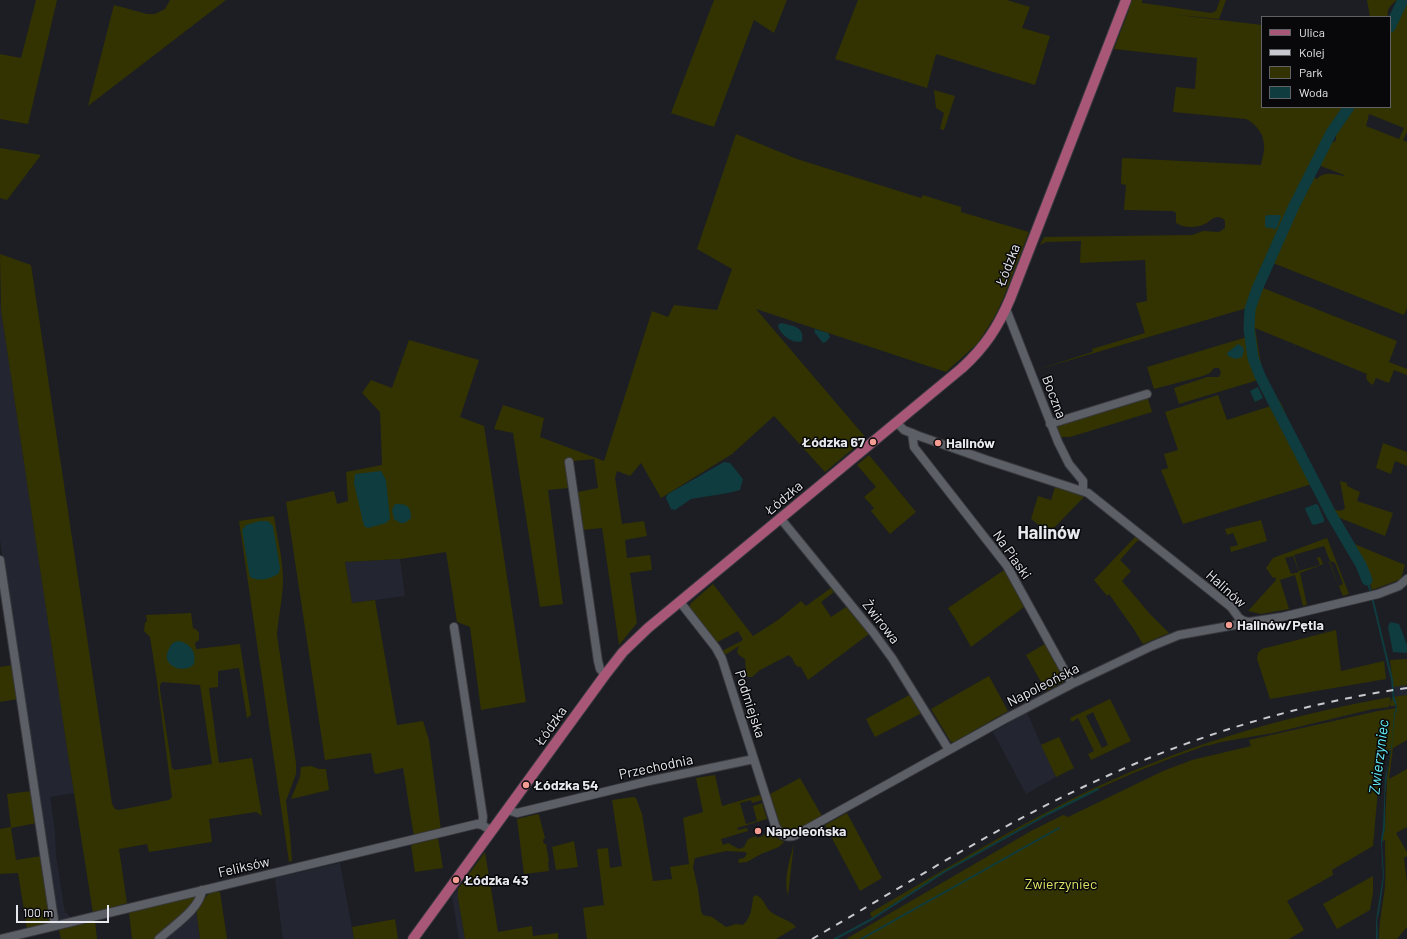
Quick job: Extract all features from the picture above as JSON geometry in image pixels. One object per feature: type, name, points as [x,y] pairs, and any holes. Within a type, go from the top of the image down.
[{"type":"main road","name":"Łódzka","points":[[413,939],[623,652],[680,602],[962,368],[976,355],[992,334],[1006,309],[1126,0]]},
{"type":"street","name":"Boczna","points":[[1006,309],[1050,424],[1066,458],[1083,482],[1083,491]]},
{"type":"street","points":[[1050,424],[1147,394]]},
{"type":"street","name":"Halinów","points":[[897,423],[902,428],[916,434],[1005,466],[1083,491],[1092,496],[1231,607],[1237,616],[1244,622]]},
{"type":"street","name":"Na Piaski","points":[[916,434],[917,451],[1007,566],[1072,684]]},
{"type":"street","points":[[569,462],[599,665],[600,669],[605,675]]},
{"type":"street","name":"Żwirowa","points":[[781,519],[868,626],[892,658],[949,750]]},
{"type":"street","points":[[0,560],[55,926]]},
{"type":"street","name":"Napoleońska","points":[[775,825],[781,835],[788,837],[794,836],[1005,719],[1072,684],[1165,640],[1193,632],[1244,622],[1282,617],[1378,594],[1399,586],[1407,579]]},
{"type":"street","name":"Podmiejska","points":[[680,602],[716,648],[722,659],[775,825]]},
{"type":"street","points":[[1229,625],[1237,616]]},
{"type":"street","points":[[454,627],[483,817],[482,825],[492,831]]},
{"type":"street","name":"Przechodnia","points":[[508,810],[517,814],[649,781],[754,759]]},
{"type":"street","name":"Feliksów","points":[[3,939],[477,824],[482,825]]},
{"type":"street","points":[[159,939],[192,910],[201,897],[202,890]]},
{"type":"shaded area","points":[[0,302],[74,793],[50,797],[55,832],[56,856],[65,913],[67,913],[71,918],[58,921],[0,540]]},
{"type":"shaded area","points":[[400,559],[405,596],[352,603],[345,562]]},
{"type":"shaded area","points":[[1407,659],[1407,709],[1398,711],[1390,660]]},
{"type":"shaded area","points":[[1027,713],[1056,777],[1026,794],[993,732]]},
{"type":"shaded area","points":[[340,863],[354,939],[283,939],[275,878]]},
{"type":"shaded area","points":[[458,889],[458,898],[465,939],[459,939],[452,897]]},
{"type":"shaded area","points":[[196,909],[200,939],[167,939],[166,936]]},
{"type":"green space","points":[[36,0],[57,0],[28,124],[0,119],[0,54],[21,58]]},
{"type":"green space","points":[[170,0],[226,0],[88,106],[114,5],[147,14],[155,14],[165,9]]},
{"type":"green space","points":[[714,0],[787,0],[774,33],[754,20],[714,127],[671,113]]},
{"type":"green space","points":[[858,0],[1007,0],[1030,7],[1022,28],[1050,36],[1035,85],[936,54],[927,88],[835,59]]},
{"type":"green space","points":[[1129,0],[1142,0],[1142,3],[1211,13],[1216,11],[1220,0],[1226,0],[1219,19],[1170,14],[1261,25],[1261,108],[1344,108],[1327,139],[1334,142],[1336,140],[1336,128],[1349,108],[1391,108],[1391,20],[1394,22],[1405,0],[1407,0],[1407,132],[1403,140],[1407,142],[1407,308],[1404,315],[1273,263],[1263,288],[1397,341],[1389,362],[1407,369],[1407,375],[1394,370],[1389,383],[1376,378],[1373,385],[1367,380],[1367,374],[1255,328],[1263,377],[1282,405],[1294,436],[1330,507],[1318,496],[1312,484],[1183,524],[1161,470],[1168,468],[1164,454],[1178,450],[1165,412],[1218,395],[1227,420],[1271,406],[1258,380],[1179,404],[1174,388],[1207,377],[1219,377],[1221,373],[1219,368],[1214,368],[1210,373],[1203,376],[1154,389],[1147,367],[1247,337],[1247,308],[1033,371],[1092,352],[1092,349],[1145,333],[1136,303],[1147,301],[1145,260],[1080,263],[1081,241],[1046,242],[1040,245],[1044,237],[1192,235],[1203,231],[1219,232],[1225,228],[1225,221],[1220,217],[1214,218],[1201,225],[1190,227],[1176,223],[1176,213],[1173,211],[1124,210],[1126,185],[1121,184],[1122,158],[1261,165],[1264,141],[1256,126],[1246,119],[1173,112],[1176,87],[1195,89],[1197,58],[1114,49],[1129,10],[1126,9]],"holes":[[[1369,114],[1404,128],[1399,139],[1366,126]],[[1313,163],[1344,175],[1326,174],[1317,179],[1307,175]]]},
{"type":"green space","points":[[1367,0],[1397,0],[1388,9],[1388,16],[1370,16]]},
{"type":"green space","points":[[934,90],[955,96],[944,130],[940,129],[944,113],[936,108]]},
{"type":"green space","points":[[736,134],[797,159],[921,198],[923,195],[961,207],[961,212],[1029,232],[995,316],[978,343],[946,372],[756,309],[866,438],[825,472],[774,416],[732,454],[661,498],[641,463],[630,476],[617,471],[615,478],[622,524],[644,521],[647,536],[625,540],[627,558],[650,555],[652,570],[630,573],[637,623],[619,645],[602,528],[583,530],[578,492],[598,488],[594,459],[565,462],[568,488],[548,490],[563,604],[540,607],[513,433],[494,429],[503,405],[544,418],[540,437],[604,461],[652,311],[668,317],[674,305],[717,310],[732,269],[697,249]]},
{"type":"green space","points":[[0,148],[41,155],[7,200],[0,198]]},
{"type":"green space","points":[[0,254],[31,265],[112,804],[115,809],[119,810],[169,800],[172,797],[150,637],[144,631],[145,623],[147,621],[146,615],[191,613],[193,628],[199,633],[199,640],[195,643],[196,649],[240,644],[251,715],[247,718],[239,668],[218,671],[218,687],[209,688],[219,763],[252,758],[262,816],[256,812],[209,819],[212,842],[149,852],[147,844],[119,849],[127,903],[93,913],[69,761],[1,310]],"holes":[[[162,682],[200,685],[212,764],[175,770],[172,768],[160,685]]]},
{"type":"green space","points":[[409,340],[479,360],[460,417],[484,426],[526,702],[481,710],[470,627],[457,622],[446,552],[400,559],[345,562],[352,603],[375,600],[397,725],[423,721],[429,740],[441,830],[414,837],[403,768],[376,774],[374,772],[371,753],[325,760],[286,502],[334,491],[337,504],[348,501],[346,472],[382,465],[380,412],[362,393],[371,380],[392,388]]},
{"type":"green space","points":[[1147,396],[1152,412],[1070,437],[1058,437],[1055,429],[1060,424]]},
{"type":"green space","points":[[1383,443],[1407,452],[1407,466],[1395,461],[1391,474],[1376,468]]},
{"type":"green space","points":[[869,455],[916,512],[890,534],[871,511],[874,508],[864,497],[876,487],[857,465]]},
{"type":"green space","points":[[1340,481],[1347,483],[1347,486],[1360,492],[1357,501],[1393,513],[1385,536],[1335,516],[1330,507],[1339,511],[1345,508]]},
{"type":"green space","points":[[1055,487],[1085,496],[1049,533],[1031,519],[1038,496],[1051,500]]},
{"type":"green space","points":[[274,516],[283,572],[277,635],[296,763],[296,774],[286,801],[292,861],[289,862],[239,521]]},
{"type":"green space","points":[[1261,520],[1267,541],[1231,552],[1230,547],[1238,545],[1233,533],[1227,535],[1225,529]]},
{"type":"green space","points":[[1135,537],[1141,541],[1137,541],[1120,560],[1131,571],[1122,581],[1150,614],[1169,633],[1143,644],[1109,594],[1107,596],[1094,580]]},
{"type":"green space","points":[[1327,538],[1349,594],[1343,596],[1329,562],[1339,586],[1343,584],[1335,563],[1330,561],[1324,546],[1294,555],[1299,571],[1320,565],[1317,558],[1320,557],[1323,564],[1326,563],[1300,573],[1307,605],[1303,606],[1295,575],[1280,580],[1289,609],[1261,614],[1248,611],[1276,580],[1266,568],[1273,558]],"holes":[[[1293,556],[1299,572],[1291,574],[1285,558]]]},
{"type":"green space","points":[[1352,543],[1405,565],[1401,579],[1372,590],[1366,570]]},
{"type":"green space","points":[[1004,570],[1024,607],[971,647],[948,608]]},
{"type":"green space","points":[[713,584],[753,636],[778,620],[801,601],[806,606],[831,588],[834,592],[821,602],[831,617],[846,607],[869,634],[808,680],[801,667],[798,667],[795,664],[789,655],[760,670],[752,677],[748,677],[746,675],[745,659],[737,652],[739,646],[725,655],[722,651],[743,640],[738,631],[716,643],[689,607],[691,603]]},
{"type":"green space","points":[[1336,630],[1341,671],[1384,661],[1386,679],[1270,699],[1257,659],[1258,653],[1262,649]]},
{"type":"green space","points":[[1045,644],[1065,681],[1046,691],[1026,655]]},
{"type":"green space","points":[[1407,659],[1407,685],[1402,686],[1401,684],[1401,686],[1393,687],[1390,660]]},
{"type":"green space","points":[[13,665],[18,699],[0,702],[0,667]]},
{"type":"green space","points":[[989,676],[1008,711],[954,742],[951,742],[931,709]]},
{"type":"green space","points":[[911,694],[922,713],[875,737],[866,719]]},
{"type":"green space","points":[[1407,695],[1407,740],[1393,748],[1389,779],[1407,769],[1407,827],[1396,833],[1407,852],[1407,856],[1404,858],[1407,883],[1407,927],[1397,939],[1379,939],[1385,887],[1385,840],[1382,841],[1385,827],[1387,778],[1391,750],[1381,755],[1373,846],[1332,870],[1333,875],[1287,901],[1304,930],[1289,939],[846,939],[1031,831],[1063,815],[1068,817],[1163,771],[1192,760],[1251,746],[1249,740],[1397,708],[1394,697]]},
{"type":"green space","points":[[1390,697],[1391,703],[1392,697],[1395,702],[1395,706],[1390,706],[1389,702],[1389,707],[1373,709],[1273,733],[1207,745],[1102,787],[1043,816],[956,865],[872,918],[870,913],[971,854],[1048,811],[1112,780],[1189,749],[1228,736],[1308,714]]},
{"type":"green space","points":[[1110,699],[1131,741],[1091,760],[1088,754],[1094,751],[1078,718],[1072,722],[1070,718]],"holes":[[[1093,712],[1108,745],[1102,748],[1086,716]]]},
{"type":"green space","points":[[1059,737],[1074,768],[1056,777],[1041,745]]},
{"type":"green space","points":[[311,766],[319,769],[326,769],[329,790],[291,799],[300,777],[301,767]]},
{"type":"green space","points":[[715,775],[722,806],[760,795],[762,800],[752,803],[751,800],[740,803],[746,824],[757,821],[753,806],[762,803],[767,819],[737,828],[738,830],[747,828],[748,831],[721,839],[723,845],[728,843],[739,849],[744,847],[748,839],[756,836],[757,838],[769,833],[784,842],[779,847],[761,854],[747,862],[738,863],[739,859],[744,858],[747,854],[745,852],[726,851],[695,858],[693,867],[703,915],[712,917],[726,927],[736,924],[743,925],[746,922],[752,908],[753,897],[756,895],[761,898],[771,912],[796,927],[776,939],[587,939],[583,908],[604,905],[597,849],[608,848],[610,868],[622,866],[612,800],[633,797],[636,798],[642,814],[653,881],[672,879],[670,867],[689,864],[683,818],[703,812],[696,778]]},
{"type":"green space","points":[[800,778],[822,816],[792,832],[781,828],[770,794]]},
{"type":"green space","points":[[32,791],[37,823],[11,828],[16,860],[42,856],[51,916],[47,924],[27,929],[18,873],[0,874],[0,829],[11,827],[7,794]]},
{"type":"green space","points":[[847,813],[882,878],[860,891],[825,825]]},
{"type":"green space","points":[[538,814],[545,838],[543,840],[544,844],[546,844],[549,871],[524,874],[517,819]]},
{"type":"green space","points":[[438,838],[443,868],[415,872],[411,845]]},
{"type":"green space","points":[[574,841],[578,867],[556,870],[552,847]]},
{"type":"green space","points":[[794,843],[788,896],[786,883]]},
{"type":"green space","points":[[485,852],[498,932],[532,926],[533,936],[558,933],[558,939],[465,939],[458,898],[458,889]]},
{"type":"green space","points":[[1373,876],[1373,893],[1370,910],[1337,929],[1323,904]]},
{"type":"green space","points":[[211,891],[220,892],[227,939],[200,939],[196,909]]},
{"type":"green space","points":[[205,892],[156,939],[132,939],[129,913],[116,915],[135,911]]},
{"type":"green space","points":[[395,919],[398,939],[354,939],[352,927]]},
{"type":"green space","points":[[95,921],[97,939],[61,939],[59,930]]},
{"type":"water","points":[[1267,215],[1281,216],[1277,228],[1265,227],[1265,217]]},
{"type":"water","points":[[781,323],[793,326],[800,330],[802,332],[802,341],[799,342],[787,338],[779,328],[778,325]]},
{"type":"water","points":[[814,329],[828,333],[830,337],[823,343],[815,333]]},
{"type":"water","points":[[1238,344],[1243,347],[1244,351],[1242,357],[1236,359],[1228,356],[1227,353]]},
{"type":"water","points":[[1258,387],[1263,398],[1255,402],[1250,391]]},
{"type":"water","points":[[724,462],[730,463],[743,479],[740,490],[691,499],[675,510],[671,509],[666,498],[668,494]]},
{"type":"water","points":[[381,471],[386,480],[390,519],[386,523],[368,528],[364,526],[354,483],[355,474]]},
{"type":"water","points":[[395,504],[403,504],[408,506],[411,518],[405,523],[400,523],[394,519],[392,510]]},
{"type":"water","points":[[1316,504],[1318,505],[1324,522],[1314,525],[1312,524],[1305,508]]},
{"type":"water","points":[[260,521],[268,521],[273,526],[280,568],[279,573],[276,575],[261,580],[250,577],[242,530],[246,525]]},
{"type":"water","points":[[1391,622],[1399,624],[1407,645],[1406,653],[1393,652],[1388,627]]},
{"type":"water","points":[[178,641],[186,644],[192,649],[195,660],[194,664],[185,669],[174,667],[167,660],[167,655],[171,646],[173,643]]},
{"type":"water","points":[[1392,697],[1394,697],[1396,701],[1397,711],[1395,714],[1392,746],[1388,764],[1385,795],[1385,827],[1382,844],[1384,876],[1377,919],[1378,939],[1376,939],[1376,920],[1383,876],[1381,840],[1385,778],[1392,742],[1394,714],[1396,709]]},
{"type":"waterway","points":[[1391,25],[1403,0]]},
{"type":"waterway","points":[[1348,108],[1331,133],[1293,208],[1257,289],[1250,309],[1249,329],[1253,358],[1260,376],[1331,514],[1361,565],[1367,580]]},
{"type":"waterway","name":"Zwierzyniec","points":[[1367,580],[1371,593]]},
{"type":"waterway","name":"Zwierzyniec","points":[[1372,597],[1392,680],[1394,700]]},
{"type":"waterway","points":[[835,939],[872,919],[944,872],[1048,814],[1098,789]]},
{"type":"waterway","points":[[861,939],[1059,828]]},
{"type":"railway","points":[[812,939],[994,833],[1069,794],[1143,760],[1216,733],[1291,711],[1368,694],[1407,688]]},
{"type":"place","name":"Łódzka 67","points":[[873,442]]},
{"type":"place","name":"Halinów","points":[[938,443]]},
{"type":"place","name":"Halinów/Pętla","points":[[1229,625]]},
{"type":"place","name":"Łódzka 54","points":[[526,785]]},
{"type":"place","name":"Napoleońska","points":[[758,831]]},
{"type":"place","name":"Łódzka 43","points":[[456,880]]},
{"type":"district","name":"Halinów","points":[[1049,533]]}]
